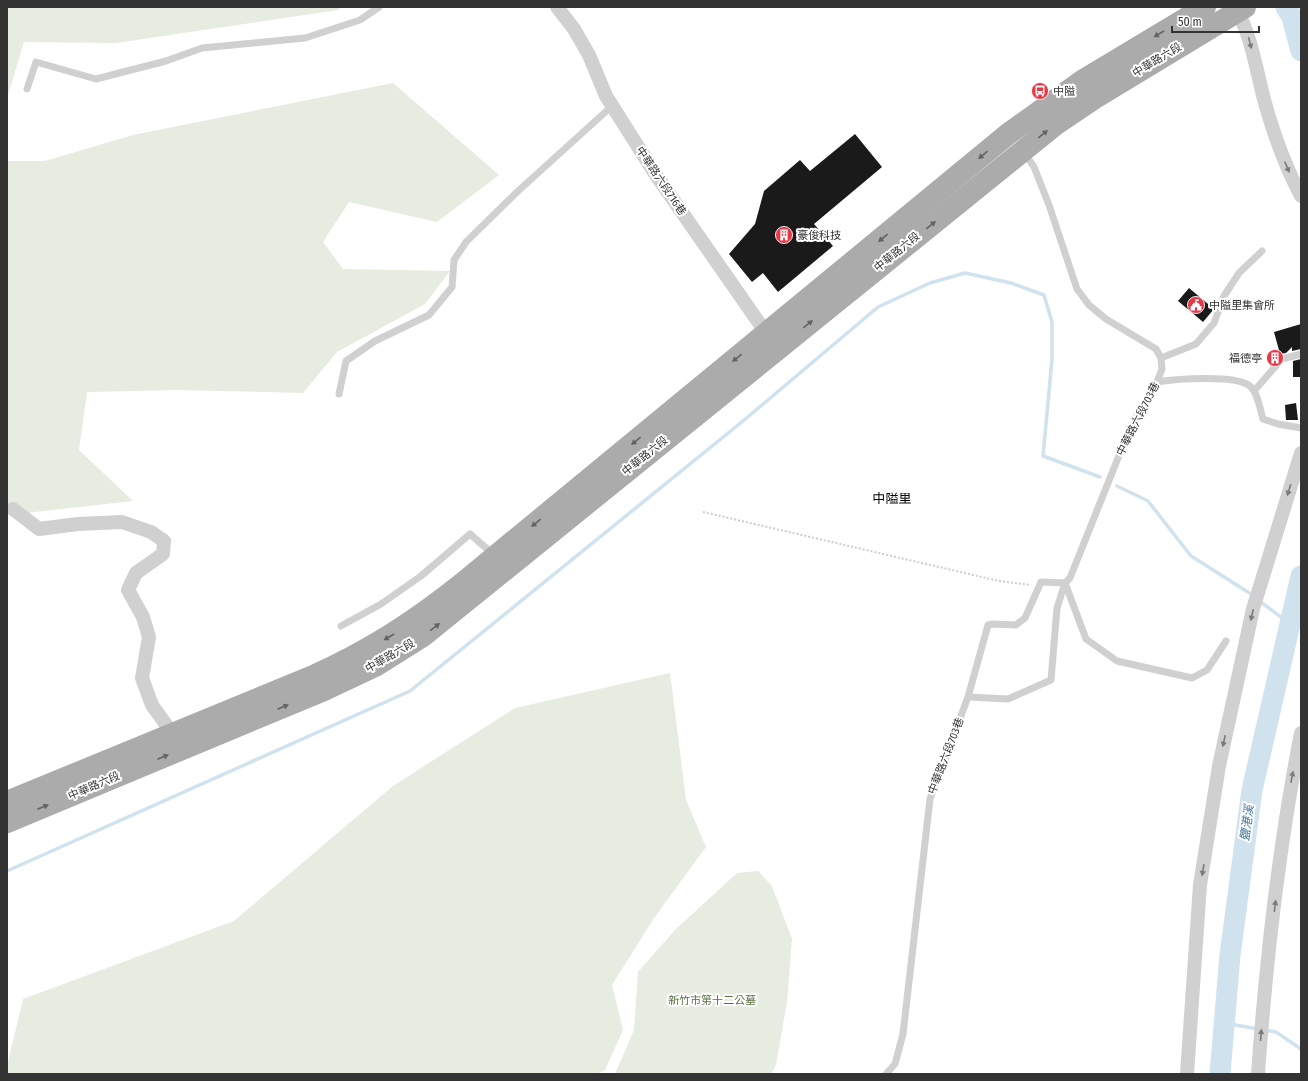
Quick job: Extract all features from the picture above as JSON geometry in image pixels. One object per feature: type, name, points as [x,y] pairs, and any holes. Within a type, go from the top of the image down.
[{"type":"main road","name":"中華路六段","points":[[11,811],[172,733],[311,676],[360,653],[395,634],[431,609],[495,557],[772,341],[1016,142],[1082,81],[1205,7]]},
{"type":"main road","name":"中華路六段","points":[[1016,142],[1055,125],[1098,96],[1239,8]]},
{"type":"main road","name":"中華路六段","points":[[11,811],[331,687],[377,665],[403,649],[423,636],[476,595],[772,341]]},
{"type":"street","name":"中華路六段716巷","points":[[557,7],[574,29],[589,55],[612,106],[656,175],[772,341]]},
{"type":"street","points":[[1239,8],[1247,29],[1265,103],[1279,149],[1301,196]]},
{"type":"street","points":[[1187,1074],[1200,885],[1219,766],[1254,609],[1301,453]]},
{"type":"street","points":[[13,509],[39,529],[78,524],[122,522],[151,532],[164,542],[163,554],[136,573],[128,590],[143,617],[149,637],[142,678],[152,706],[172,733]]},
{"type":"street","points":[[1258,1074],[1262,1014],[1283,838],[1288,801],[1301,733]]},
{"type":"lane","points":[[27,89],[36,62],[96,79],[166,61],[202,48],[305,38],[360,20],[379,7]]},
{"type":"lane","points":[[338,394],[346,361],[375,341],[429,315],[452,287],[454,260],[466,242],[517,192],[612,106]]},
{"type":"lane","points":[[1016,142],[1034,167],[1049,205],[1077,289],[1089,305],[1106,319],[1147,342],[1156,349],[1161,358],[1196,344],[1214,323],[1224,296],[1238,273],[1262,251]]},
{"type":"lane","points":[[1254,391],[1282,359],[1301,354]]},
{"type":"lane","name":"中華路六段703巷","points":[[968,697],[1008,699],[1051,680],[1057,608],[1065,583],[1070,578],[1122,448],[1139,412],[1157,382],[1162,369],[1161,358]]},
{"type":"lane","points":[[1157,382],[1191,379],[1224,379],[1241,381],[1251,386],[1254,391],[1263,419],[1278,424],[1301,428]]},
{"type":"lane","points":[[342,626],[380,604],[420,576],[470,534],[495,557]]},
{"type":"lane","points":[[1039,586],[1041,582],[1065,583],[1086,639],[1117,662],[1192,678],[1207,670],[1226,641]]},
{"type":"lane","name":"中華路六段703巷","points":[[895,1064],[903,1034],[930,799],[968,697],[988,625],[1016,626],[1025,618],[1039,586]]},
{"type":"lane","points":[[886,1074],[895,1064]]},
{"type":"lane","points":[[895,1064],[896,1074]]},
{"type":"path","points":[[703,512],[999,581],[1039,586]]},
{"type":"green space","points":[[7,7],[341,7],[338,10],[116,43],[24,42],[7,98]]},
{"type":"green space","points":[[393,83],[499,175],[437,222],[349,202],[323,242],[343,269],[450,271],[425,304],[337,352],[303,393],[178,390],[87,392],[79,450],[133,501],[17,514],[7,506],[7,161],[45,161],[133,135]]},
{"type":"green space","points":[[670,673],[686,800],[706,847],[654,918],[612,985],[623,1030],[605,1070],[597,1074],[7,1074],[7,1066],[23,999],[234,921],[393,786],[515,708]]},
{"type":"green space","name":"新竹市第十二公墓","points":[[758,871],[772,886],[792,939],[787,1002],[776,1065],[771,1074],[615,1074],[634,1030],[638,972],[675,930],[737,873]]},
{"type":"building","points":[[855,134],[882,167],[814,224],[833,246],[778,292],[763,273],[752,282],[729,254],[755,224],[764,191],[800,160],[810,171]]},
{"type":"building","name":"中隘里集會所","points":[[1189,288],[1214,309],[1203,322],[1178,301]]},
{"type":"building","points":[[1301,324],[1301,349],[1292,351],[1292,347],[1286,353],[1280,354],[1274,332]]},
{"type":"building","points":[[1301,359],[1301,377],[1293,377],[1293,361]]},
{"type":"building","points":[[1296,403],[1298,420],[1286,420],[1285,405]]},
{"type":"waterway","name":"鹽港溪","points":[[1286,7],[1292,17],[1301,51]]},
{"type":"waterway","points":[[7,871],[410,691],[743,421],[878,307],[930,283],[965,273],[1011,283],[1044,295],[1052,322],[1052,359],[1043,456],[1100,477]]},
{"type":"waterway","points":[[1117,486],[1148,501],[1191,556],[1251,594]]},
{"type":"waterway","name":"鹽港溪","points":[[1220,1074],[1230,955],[1252,790],[1301,576]]},
{"type":"waterway","points":[[1262,603],[1289,623]]},
{"type":"waterway","points":[[1224,1023],[1258,1029]]},
{"type":"waterway","points":[[1264,1030],[1276,1032],[1301,1049]]},
{"type":"place","name":"中隘","points":[[1040,91]]},
{"type":"place","name":"豪俊科技","points":[[784,235]]},
{"type":"place","name":"中隘里集會所","points":[[1196,305]]},
{"type":"place","name":"福德亭","points":[[1275,358]]},
{"type":"district","name":"中隘里","points":[[892,498]]}]
